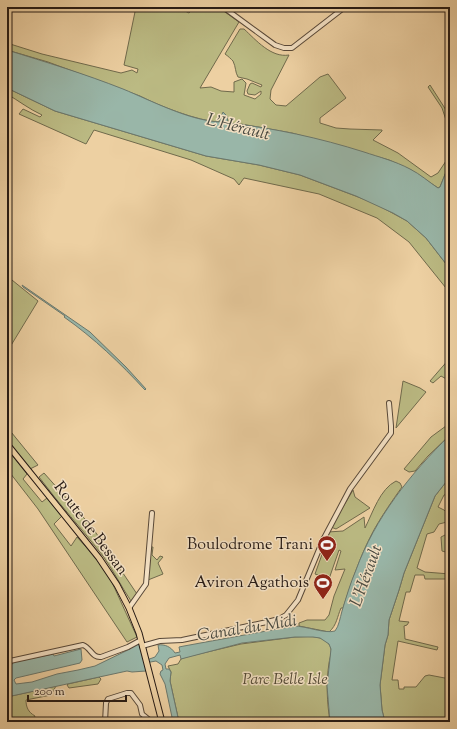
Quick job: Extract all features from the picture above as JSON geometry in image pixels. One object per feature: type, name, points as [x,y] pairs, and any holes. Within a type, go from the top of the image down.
[{"type":"main road","name":"Route de Bessan","points":[[7,444],[108,570],[128,607],[141,640],[162,722]]},
{"type":"street","points":[[223,7],[275,45],[280,48],[288,48],[297,44],[345,7]]},
{"type":"street","points":[[142,646],[160,641],[182,640],[267,622],[283,617],[290,612],[301,596],[323,540],[350,489],[391,433],[389,403]]},
{"type":"street","points":[[128,607],[146,584],[152,513]]},
{"type":"street","points":[[7,664],[10,662],[83,645],[86,646],[94,656],[101,658],[141,640]]},
{"type":"street","points":[[105,722],[106,702],[112,697],[129,693],[133,694],[137,700],[143,716],[152,722]]},
{"type":"green space","points":[[136,7],[177,7],[189,13],[194,7],[218,7],[239,22],[200,88],[211,87],[221,91],[234,92],[234,82],[242,79],[246,83],[244,95],[255,99],[261,94],[261,91],[255,95],[248,94],[247,91],[250,84],[252,83],[261,87],[262,85],[238,77],[233,61],[225,54],[240,29],[244,29],[270,51],[276,54],[289,55],[271,90],[270,99],[276,105],[286,106],[320,77],[328,74],[346,98],[320,118],[320,123],[336,128],[382,130],[373,140],[398,153],[431,177],[438,173],[450,155],[450,162],[440,187],[438,188],[411,170],[389,160],[292,133],[228,123],[227,116],[223,113],[219,122],[200,119],[48,62],[7,50],[7,43],[42,54],[121,73],[132,70],[137,73],[138,69],[124,65]]},
{"type":"green space","points":[[430,85],[446,110],[450,110],[450,142],[448,126],[442,108],[428,87]]},
{"type":"green space","points":[[7,88],[55,111],[206,156],[259,165],[300,175],[374,203],[407,221],[426,238],[450,269],[450,293],[409,242],[377,218],[319,194],[244,178],[239,185],[234,179],[191,160],[94,130],[86,144],[19,114],[23,109],[40,117],[42,115],[28,108],[7,94]]},
{"type":"green space","points":[[7,276],[38,301],[7,352]]},
{"type":"green space","points":[[450,358],[450,369],[447,373],[450,375],[450,381],[441,376],[433,383],[430,381]]},
{"type":"green space","points":[[403,381],[426,392],[396,428]]},
{"type":"green space","points":[[450,423],[450,435],[415,471],[409,472],[404,469],[431,437]]},
{"type":"green space","points":[[7,427],[38,465],[30,469],[7,440]]},
{"type":"green space","points":[[7,449],[27,474],[23,479],[42,502],[47,498],[62,516],[54,524],[71,546],[77,537],[95,557],[110,578],[137,637],[127,642],[38,509],[7,469]]},
{"type":"green space","points":[[44,473],[92,527],[137,594],[131,601],[103,556],[39,477]]},
{"type":"green space","points":[[450,477],[450,490],[448,494],[444,495],[438,507],[450,516],[450,525],[447,522],[439,524],[434,532],[427,534],[417,568],[425,572],[450,574],[450,579],[425,579],[424,575],[415,575],[410,592],[406,592],[399,621],[409,622],[404,626],[405,639],[438,647],[437,650],[398,641],[392,680],[398,680],[399,689],[404,689],[404,687],[416,687],[425,676],[429,675],[450,679],[450,722],[385,722],[382,710],[380,685],[389,620],[404,573],[435,496]]},
{"type":"green space","points":[[396,481],[400,483],[402,487],[381,518],[365,547],[343,608],[341,608],[334,627],[329,632],[299,626],[299,623],[307,620],[325,620],[329,615],[334,596],[345,569],[335,570],[341,551],[339,550],[329,579],[315,574],[325,546],[333,548],[323,544],[328,532],[343,531],[364,517],[365,528],[381,495]]},
{"type":"green space","points":[[353,490],[355,497],[370,508],[336,529],[331,527]]},
{"type":"green space","points":[[450,525],[449,553],[442,551],[441,537],[447,534]]},
{"type":"green space","points":[[151,547],[153,547],[152,555],[157,560],[160,556],[163,557],[158,563],[163,574],[148,580]]},
{"type":"green space","name":"Parc Belle Isle","points":[[295,637],[317,637],[325,640],[330,645],[331,653],[327,685],[330,722],[179,722],[170,681],[171,672],[168,666],[178,664],[181,659],[186,657],[241,644]]},
{"type":"green space","points":[[99,677],[101,679],[98,684],[69,688],[67,685],[68,684]]},
{"type":"green space","points":[[56,686],[51,695],[26,700],[28,709],[35,716],[33,722],[7,722],[7,697]]},
{"type":"water","name":"L'Hérault","points":[[7,50],[94,78],[195,118],[219,122],[223,112],[227,116],[228,123],[297,134],[331,142],[381,157],[410,169],[438,188],[440,187],[450,162],[450,269],[426,238],[407,221],[356,196],[300,175],[259,165],[206,156],[55,111],[7,88]]},
{"type":"water","points":[[22,285],[90,332],[146,389],[145,390],[107,352],[64,317],[65,316]]},
{"type":"water","name":"L'Hérault","points":[[450,435],[450,477],[435,496],[404,573],[389,620],[380,685],[382,710],[385,722],[330,722],[327,686],[331,649],[329,644],[320,638],[313,637],[295,637],[242,643],[181,659],[180,655],[169,658],[165,664],[166,669],[169,669],[171,672],[170,681],[179,722],[173,722],[165,684],[160,674],[163,670],[162,665],[156,661],[145,663],[146,671],[127,671],[7,697],[7,670],[14,662],[53,654],[54,656],[81,649],[82,660],[80,663],[16,678],[14,680],[16,684],[32,682],[57,674],[95,666],[130,649],[135,644],[139,644],[144,661],[155,657],[159,651],[158,645],[168,646],[175,653],[180,652],[179,647],[294,626],[331,632],[335,631],[354,575],[373,532],[408,481]]},
{"type":"place","name":"Boulodrome Trani","points":[[327,562]]},
{"type":"place","name":"Aviron Agathois","points":[[323,600]]},
{"type":"water label","name":"Canal du Midi","points":[[247,629]]}]
